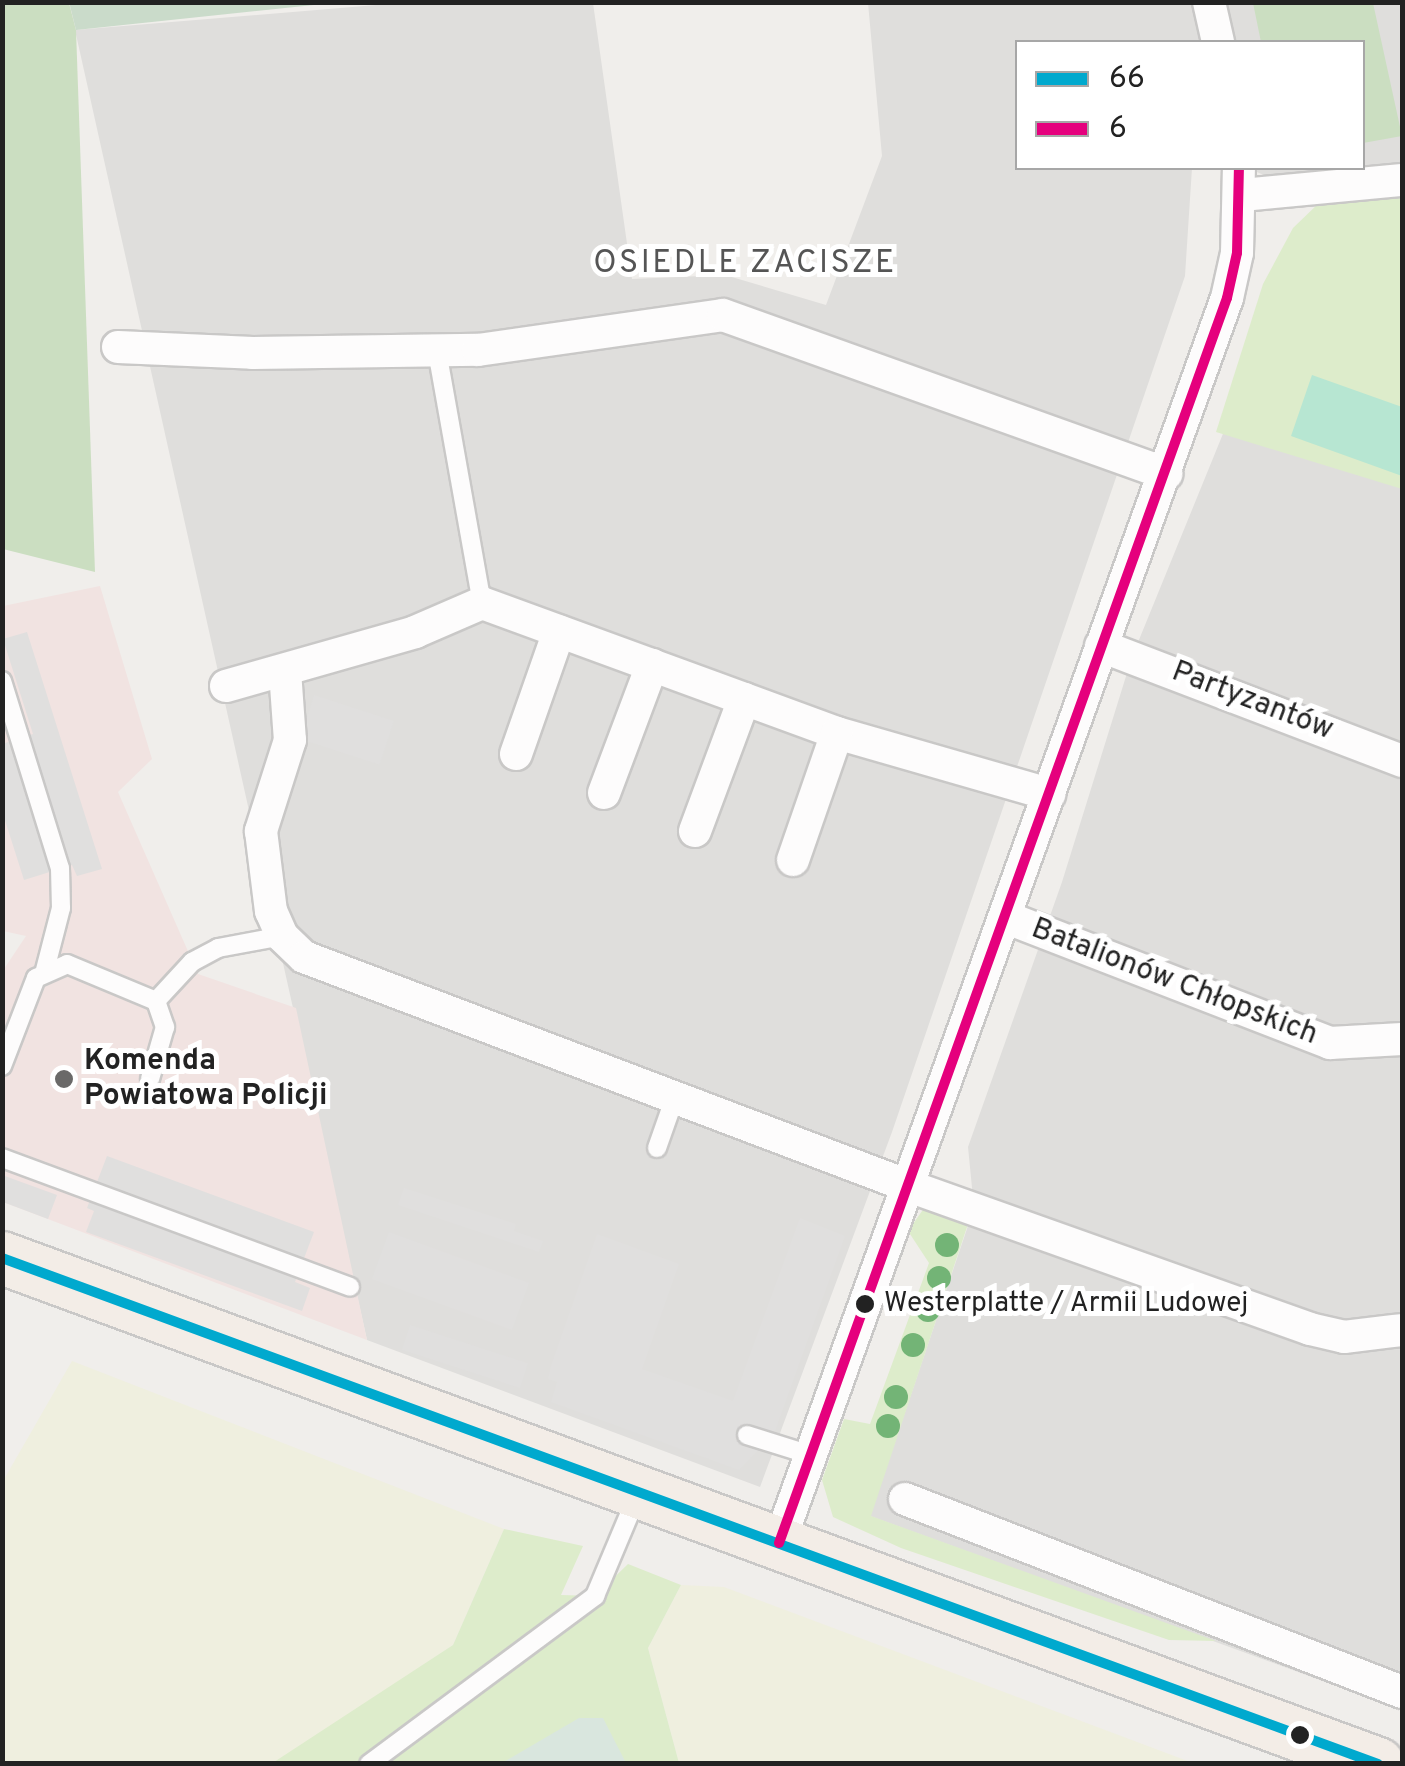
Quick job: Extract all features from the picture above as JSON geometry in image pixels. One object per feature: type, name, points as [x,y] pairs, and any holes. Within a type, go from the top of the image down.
[{"type":"main road","points":[[2,1258],[1378,1764]]},
{"type":"street","points":[[1210,2],[1218,40]]},
{"type":"street","points":[[780,1543],[903,1184],[1005,917],[1226,298],[1241,181],[1402,180]]},
{"type":"street","points":[[118,346],[437,352],[723,315],[1166,474]]},
{"type":"street","points":[[226,686],[414,632],[482,603],[838,733],[1049,794]]},
{"type":"street","points":[[516,754],[560,631]]},
{"type":"street","name":"Partyzantów","points":[[1101,646],[1402,761]]},
{"type":"street","points":[[604,793],[652,665]]},
{"type":"street","points":[[285,671],[290,740],[262,831],[271,911],[282,936],[304,957],[903,1184],[1310,1329],[1344,1337],[1402,1330]]},
{"type":"street","points":[[695,831],[744,699]]},
{"type":"street","points":[[792,860],[838,733]]},
{"type":"street","name":"Batalionów Chłopskich","points":[[1005,917],[1330,1043],[1402,1039]]},
{"type":"street","points":[[905,1500],[1402,1692]]},
{"type":"lane","points":[[437,352],[482,603]]},
{"type":"lane","points":[[2,681],[60,868],[62,908],[45,970],[30,990],[2,1066]]},
{"type":"lane","points":[[156,1001],[192,962],[218,948],[282,936]]},
{"type":"lane","points":[[45,970],[67,964],[156,1001],[166,1027],[150,1079]]},
{"type":"lane","points":[[657,1148],[675,1098]]},
{"type":"lane","points":[[2,1158],[350,1288]]},
{"type":"lane","points":[[747,1435],[811,1456]]},
{"type":"lane","points":[[369,1764],[595,1596],[638,1493]]},
{"type":"shaded area","points":[[400,3],[593,3],[632,279],[725,275],[826,305],[882,156],[868,3],[1402,3],[1402,197],[1321,201],[1252,170],[1365,170],[1365,40],[1015,40],[1015,170],[1192,170],[1185,276],[892,1132],[760,1487],[367,1340],[75,30]]},
{"type":"shaded area","points":[[1229,419],[1402,486],[1402,1710],[870,1516],[974,1208],[968,1147],[1062,882],[1132,657]]},
{"type":"shaded area","points":[[100,586],[152,759],[118,792],[198,974],[296,1008],[367,1340],[3,1202],[2,972],[26,936],[3,931],[3,606]]},
{"type":"shaded area","points":[[27,632],[102,869],[77,876],[72,865],[24,880],[3,814],[2,744],[33,734],[3,639]]},
{"type":"shaded area","points":[[314,695],[394,721],[380,765],[300,739]]},
{"type":"shaded area","points":[[107,1156],[314,1232],[295,1282],[310,1288],[302,1311],[86,1232],[94,1211],[87,1208]]},
{"type":"shaded area","points":[[2,1175],[57,1195],[48,1219],[3,1202]]},
{"type":"shaded area","points":[[404,1188],[516,1224],[514,1231],[543,1241],[539,1252],[398,1205]]},
{"type":"shaded area","points":[[800,1218],[845,1236],[774,1434],[739,1470],[551,1402],[557,1382],[548,1379],[551,1366],[597,1234],[679,1264],[642,1369],[733,1401]]},
{"type":"shaded area","points":[[389,1232],[529,1283],[512,1330],[372,1279]]},
{"type":"shaded area","points":[[410,1325],[528,1363],[520,1388],[402,1350]]},
{"type":"shaded area","points":[[579,1718],[603,1718],[626,1763],[502,1763]]},
{"type":"green space","points":[[69,2],[333,2],[333,3],[76,30]]},
{"type":"green space","points":[[2,3],[69,3],[76,30],[95,572],[3,549]]},
{"type":"green space","points":[[1253,3],[1373,3],[1402,136],[1365,143],[1365,40],[1261,40]]},
{"type":"green space","points":[[1402,197],[1402,489],[1216,432],[1263,284],[1293,228],[1321,201]]},
{"type":"green space","points":[[1312,375],[1402,407],[1402,476],[1291,436]]},
{"type":"green space","points":[[934,1194],[968,1224],[871,1516],[1216,1641],[1169,1640],[901,1548],[833,1517],[822,1480],[844,1419],[870,1424],[929,1263],[908,1231]]},
{"type":"green space","points":[[72,1361],[504,1529],[453,1645],[277,1763],[3,1764],[3,1481]]},
{"type":"green space","points":[[504,1529],[583,1546],[561,1595],[595,1596],[628,1564],[681,1585],[648,1648],[679,1763],[271,1764],[453,1645]]},
{"type":"green space","points":[[681,1585],[724,1587],[1193,1763],[679,1763],[648,1648]]},
{"type":"transit line","name":"6","points":[[779,1543],[1227,298],[1237,253],[1239,170]]},
{"type":"transit line","name":"66","points":[[2,1258],[1378,1764]]},
{"type":"place","name":"Komenda Powiatowa Policji","points":[[64,1079]]},
{"type":"place","name":"Westerplatte / Armii Ludowej","points":[[865,1304]]},
{"type":"district","name":"OSIEDLE ZACISZE","points":[[745,264]]}]
